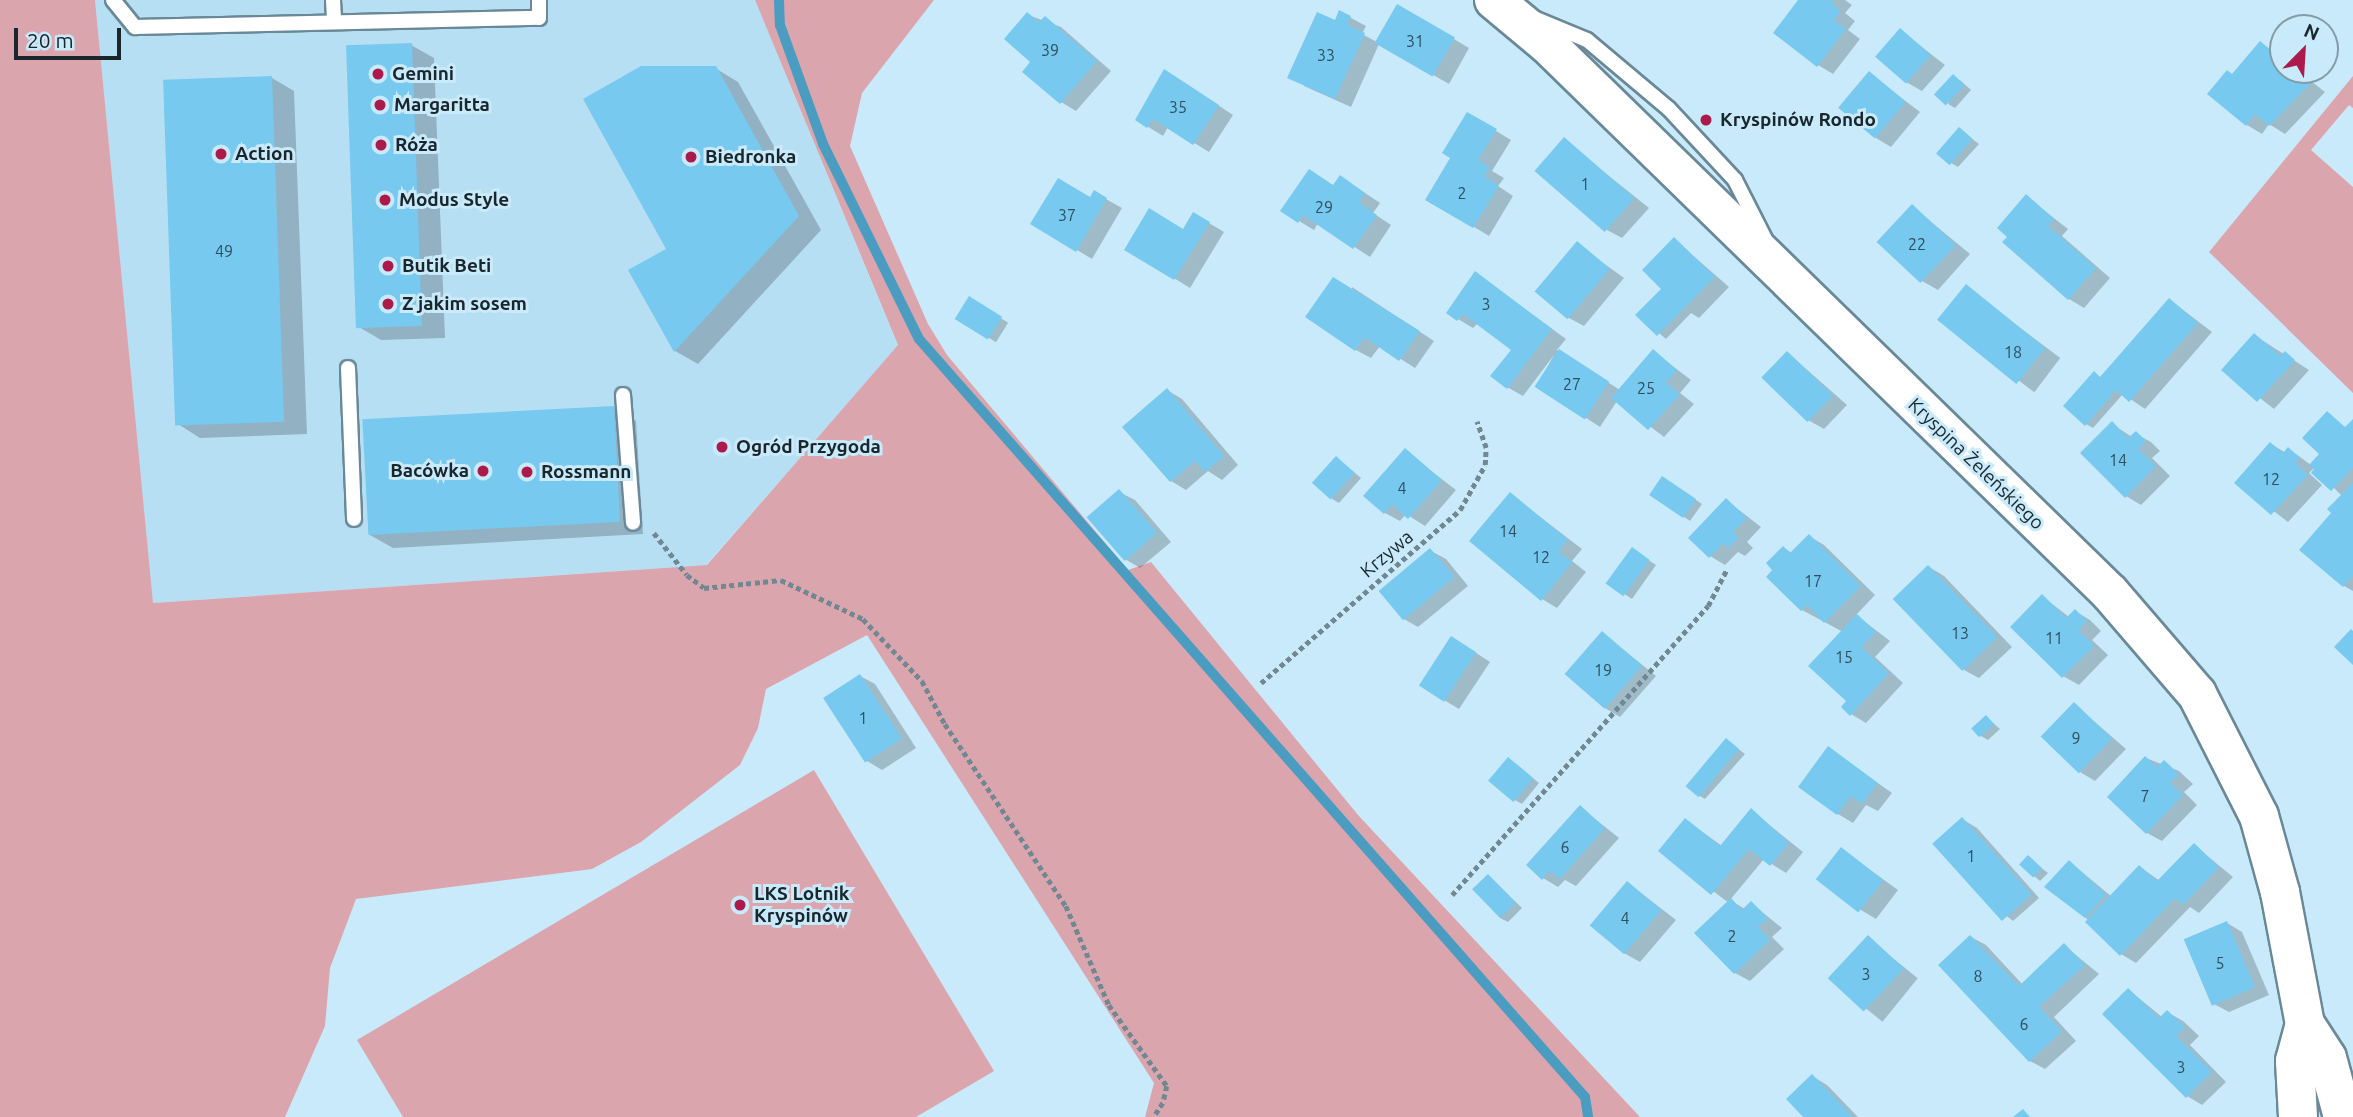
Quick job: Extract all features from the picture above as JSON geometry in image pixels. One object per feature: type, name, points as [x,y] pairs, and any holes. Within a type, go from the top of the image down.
[{"type":"main road","name":"Kryspina Żeleńskiego","points":[[1502,6],[2110,593],[2197,694],[2259,816],[2280,892],[2305,1024],[2327,1058],[2343,1117]]},
{"type":"main road","name":"Kryspina Żeleńskiego","points":[[2298,1117],[2295,1061],[2305,1024]]},
{"type":"lane","points":[[113,0],[135,27],[334,20],[539,18],[539,0]]},
{"type":"lane","points":[[333,0],[334,20]]},
{"type":"lane","points":[[348,368],[354,519]]},
{"type":"lane","points":[[623,395],[633,523]]},
{"type":"path","name":"Krzywa","points":[[1261,683],[1460,510],[1485,465],[1486,448],[1477,422]]},
{"type":"path","points":[[633,523],[659,535],[687,575],[704,588],[781,580],[863,619],[922,681],[945,724],[1066,906],[1109,1005],[1167,1086],[1163,1103],[1154,1117]]},
{"type":"path","points":[[1452,895],[1708,606],[1727,569]]},
{"type":"shaded area","points":[[0,0],[95,0],[153,603],[707,565],[898,345],[755,0],[934,0],[862,93],[850,146],[928,324],[947,355],[1128,570],[1151,562],[1358,815],[1640,1117],[1145,1117],[1154,1083],[867,635],[766,689],[758,728],[740,765],[641,842],[592,869],[356,899],[330,968],[325,1026],[285,1117],[0,1117]]},
{"type":"shaded area","points":[[95,0],[755,0],[898,346],[706,565],[152,603]]},
{"type":"shaded area","points":[[2353,76],[2353,108],[2349,105],[2311,150],[2353,187],[2353,393],[2209,252]]},
{"type":"shaded area","name":"LKS Lotnik Kryspinów","points":[[814,770],[994,1071],[916,1117],[403,1117],[357,1040]]},
{"type":"building","points":[[1798,0],[1834,0],[1831,3],[1841,11],[1834,20],[1846,29],[1817,67],[1773,33]]},
{"type":"building","points":[[1397,4],[1455,38],[1433,76],[1374,43]]},
{"type":"building","points":[[1339,10],[1351,16],[1347,25],[1365,33],[1335,99],[1287,78],[1317,12],[1335,20]]},
{"type":"building","points":[[1027,12],[1039,22],[1045,16],[1097,61],[1060,104],[1022,72],[1030,62],[1004,39]]},
{"type":"building","points":[[1900,28],[1931,55],[1906,84],[1875,57]]},
{"type":"building","points":[[2260,41],[2269,48],[2269,84],[2310,84],[2269,126],[2255,114],[2246,126],[2207,94],[2227,70],[2232,74]]},
{"type":"building","points":[[412,43],[422,326],[356,328],[346,45]]},
{"type":"building","name":"Biedronka","points":[[641,66],[716,66],[799,216],[674,352],[628,270],[666,249],[583,99]]},
{"type":"building","points":[[1164,69],[1219,105],[1193,145],[1153,119],[1147,128],[1135,120]]},
{"type":"building","points":[[1869,71],[1906,102],[1875,139],[1838,108]]},
{"type":"building","points":[[1953,74],[1965,85],[1946,105],[1934,94]]},
{"type":"building","points":[[272,76],[284,422],[175,426],[163,80]]},
{"type":"building","points":[[1467,112],[1497,129],[1478,160],[1490,168],[1484,176],[1499,186],[1473,228],[1425,200],[1450,158],[1442,153]]},
{"type":"building","points":[[1959,127],[1973,139],[1950,165],[1936,153]]},
{"type":"building","points":[[1564,137],[1634,198],[1605,232],[1534,171]]},
{"type":"building","points":[[1309,169],[1333,185],[1340,175],[1365,193],[1359,203],[1377,215],[1353,249],[1303,215],[1298,223],[1280,211]]},
{"type":"building","points":[[1058,178],[1090,197],[1094,190],[1107,198],[1076,252],[1030,224]]},
{"type":"building","points":[[2026,194],[2054,219],[2048,226],[2096,268],[2068,300],[2002,242],[2007,237],[1997,228]]},
{"type":"building","points":[[1912,204],[1956,245],[1920,283],[1877,242]]},
{"type":"building","points":[[1149,208],[1183,229],[1193,212],[1210,222],[1174,280],[1124,250]]},
{"type":"building","points":[[1674,237],[1715,277],[1657,336],[1635,315],[1661,289],[1642,270]]},
{"type":"building","points":[[1577,241],[1610,269],[1568,319],[1535,292]]},
{"type":"building","points":[[1475,271],[1552,329],[1507,389],[1490,376],[1511,350],[1463,314],[1457,321],[1446,313]]},
{"type":"building","points":[[1333,277],[1420,331],[1399,361],[1364,337],[1355,351],[1305,317]]},
{"type":"building","points":[[1966,284],[2045,348],[2016,384],[1937,320]]},
{"type":"building","points":[[969,296],[1002,317],[988,340],[955,319]]},
{"type":"building","points":[[2169,298],[2198,323],[2129,402],[2116,390],[2085,426],[2063,406],[2094,371],[2100,377]]},
{"type":"building","points":[[2254,333],[2280,356],[2285,351],[2295,360],[2257,402],[2221,370]]},
{"type":"building","points":[[1559,349],[1609,382],[1585,419],[1534,387]]},
{"type":"building","points":[[1653,349],[1677,370],[1666,383],[1680,394],[1648,430],[1611,398]]},
{"type":"building","points":[[1787,351],[1833,395],[1807,422],[1761,378]]},
{"type":"building","points":[[1167,388],[1224,456],[1205,472],[1195,461],[1170,482],[1122,427]]},
{"type":"building","points":[[614,406],[620,522],[368,535],[362,419]]},
{"type":"building","points":[[2327,411],[2345,427],[2353,419],[2353,468],[2331,491],[2311,473],[2314,469],[2309,465],[2319,454],[2302,438]]},
{"type":"building","points":[[2112,421],[2128,438],[2136,431],[2146,441],[2138,449],[2156,466],[2125,498],[2080,453]]},
{"type":"building","points":[[2270,442],[2283,453],[2288,447],[2300,458],[2295,463],[2308,475],[2271,515],[2234,483]]},
{"type":"building","points":[[1405,448],[1442,480],[1408,519],[1392,504],[1384,514],[1363,496]]},
{"type":"building","points":[[1336,456],[1355,473],[1330,499],[1312,483]]},
{"type":"building","points":[[1662,476],[1696,499],[1683,518],[1649,495]]},
{"type":"building","points":[[2353,483],[2353,576],[2343,587],[2299,550],[2331,513],[2327,509]]},
{"type":"building","points":[[1119,489],[1157,533],[1125,561],[1087,517]]},
{"type":"building","points":[[1510,492],[1568,540],[1558,551],[1572,562],[1541,601],[1469,541]]},
{"type":"building","points":[[1726,498],[1747,518],[1733,532],[1739,538],[1728,548],[1723,543],[1709,558],[1688,538]]},
{"type":"building","points":[[1809,534],[1861,586],[1824,623],[1807,605],[1801,611],[1766,577],[1772,570],[1766,563],[1783,546],[1790,553]]},
{"type":"building","points":[[1632,547],[1650,560],[1623,596],[1606,583]]},
{"type":"building","points":[[1430,548],[1454,577],[1403,620],[1379,591]]},
{"type":"building","points":[[1928,565],[1997,637],[1962,671],[1893,599]]},
{"type":"building","points":[[2042,594],[2066,618],[2075,609],[2087,621],[2078,630],[2094,646],[2062,678],[2010,627]]},
{"type":"building","points":[[1857,614],[1876,632],[1861,647],[1889,673],[1850,716],[1841,707],[1846,701],[1808,666]]},
{"type":"building","points":[[2351,629],[2353,631],[2353,665],[2334,647]]},
{"type":"building","points":[[1602,631],[1642,666],[1605,709],[1565,674]]},
{"type":"building","points":[[1451,636],[1476,652],[1444,702],[1419,685]]},
{"type":"building","points":[[860,674],[902,739],[865,763],[823,698]]},
{"type":"building","points":[[2074,702],[2112,739],[2079,773],[2041,737]]},
{"type":"building","points":[[1986,715],[1994,724],[1979,737],[1971,728]]},
{"type":"building","points":[[1726,738],[1739,749],[1699,797],[1686,786]]},
{"type":"building","points":[[1828,746],[1878,783],[1862,804],[1851,796],[1837,815],[1798,787]]},
{"type":"building","points":[[2145,756],[2157,767],[2164,760],[2179,774],[2170,783],[2183,795],[2146,834],[2107,797]]},
{"type":"building","points":[[1508,757],[1533,778],[1513,802],[1488,781]]},
{"type":"building","points":[[1580,805],[1605,828],[1560,879],[1550,871],[1542,880],[1526,865]]},
{"type":"building","points":[[1751,808],[1789,843],[1770,866],[1749,849],[1711,895],[1658,851],[1685,818],[1720,846]]},
{"type":"building","points":[[1962,817],[2032,894],[2002,921],[1932,844]]},
{"type":"building","points":[[2194,843],[2219,867],[2183,905],[2175,898],[2120,956],[2085,922],[2139,865],[2157,881]]},
{"type":"building","points":[[1841,847],[1884,880],[1858,913],[1816,879]]},
{"type":"building","points":[[2028,855],[2042,868],[2033,877],[2019,865]]},
{"type":"building","points":[[2069,860],[2106,895],[2085,918],[2044,887]]},
{"type":"building","points":[[1488,874],[1516,903],[1500,918],[1472,889]]},
{"type":"building","points":[[1627,881],[1661,910],[1624,954],[1590,925]]},
{"type":"building","points":[[1731,898],[1742,910],[1751,901],[1768,918],[1758,927],[1770,940],[1734,974],[1694,933]]},
{"type":"building","points":[[2227,921],[2255,987],[2212,1006],[2184,939]]},
{"type":"building","points":[[1868,935],[1904,968],[1864,1012],[1828,978]]},
{"type":"building","points":[[1970,935],[2019,986],[2064,943],[2085,965],[2039,1007],[2062,1031],[2029,1062],[1938,965]]},
{"type":"building","points":[[2128,988],[2159,1018],[2167,1010],[2185,1027],[2176,1036],[2212,1072],[2186,1098],[2102,1014]]},
{"type":"building","points":[[1812,1074],[1853,1117],[1803,1117],[1786,1099]]},
{"type":"building","points":[[2023,1109],[2030,1117],[2013,1117]]},
{"type":"waterway","points":[[779,0],[780,25],[823,144],[919,339],[1585,1097],[1588,1117]]},
{"type":"place","name":"Gemini","points":[[378,74]]},
{"type":"place","name":"Margaritta","points":[[380,105]]},
{"type":"place","name":"Kryspinów Rondo","points":[[1706,120]]},
{"type":"place","name":"Róża","points":[[381,145]]},
{"type":"place","name":"Action","points":[[221,154]]},
{"type":"place","name":"Biedronka","points":[[691,157]]},
{"type":"place","name":"Modus Style","points":[[385,200]]},
{"type":"place","name":"Butik Beti","points":[[388,266]]},
{"type":"place","name":"Z jakim sosem","points":[[388,304]]},
{"type":"place","name":"Ogród Przygoda","points":[[722,447]]},
{"type":"place","name":"Bacówka","points":[[483,471]]},
{"type":"place","name":"Rossmann","points":[[527,472]]},
{"type":"place","name":"LKS Lotnik Kryspinów","points":[[740,905]]}]
